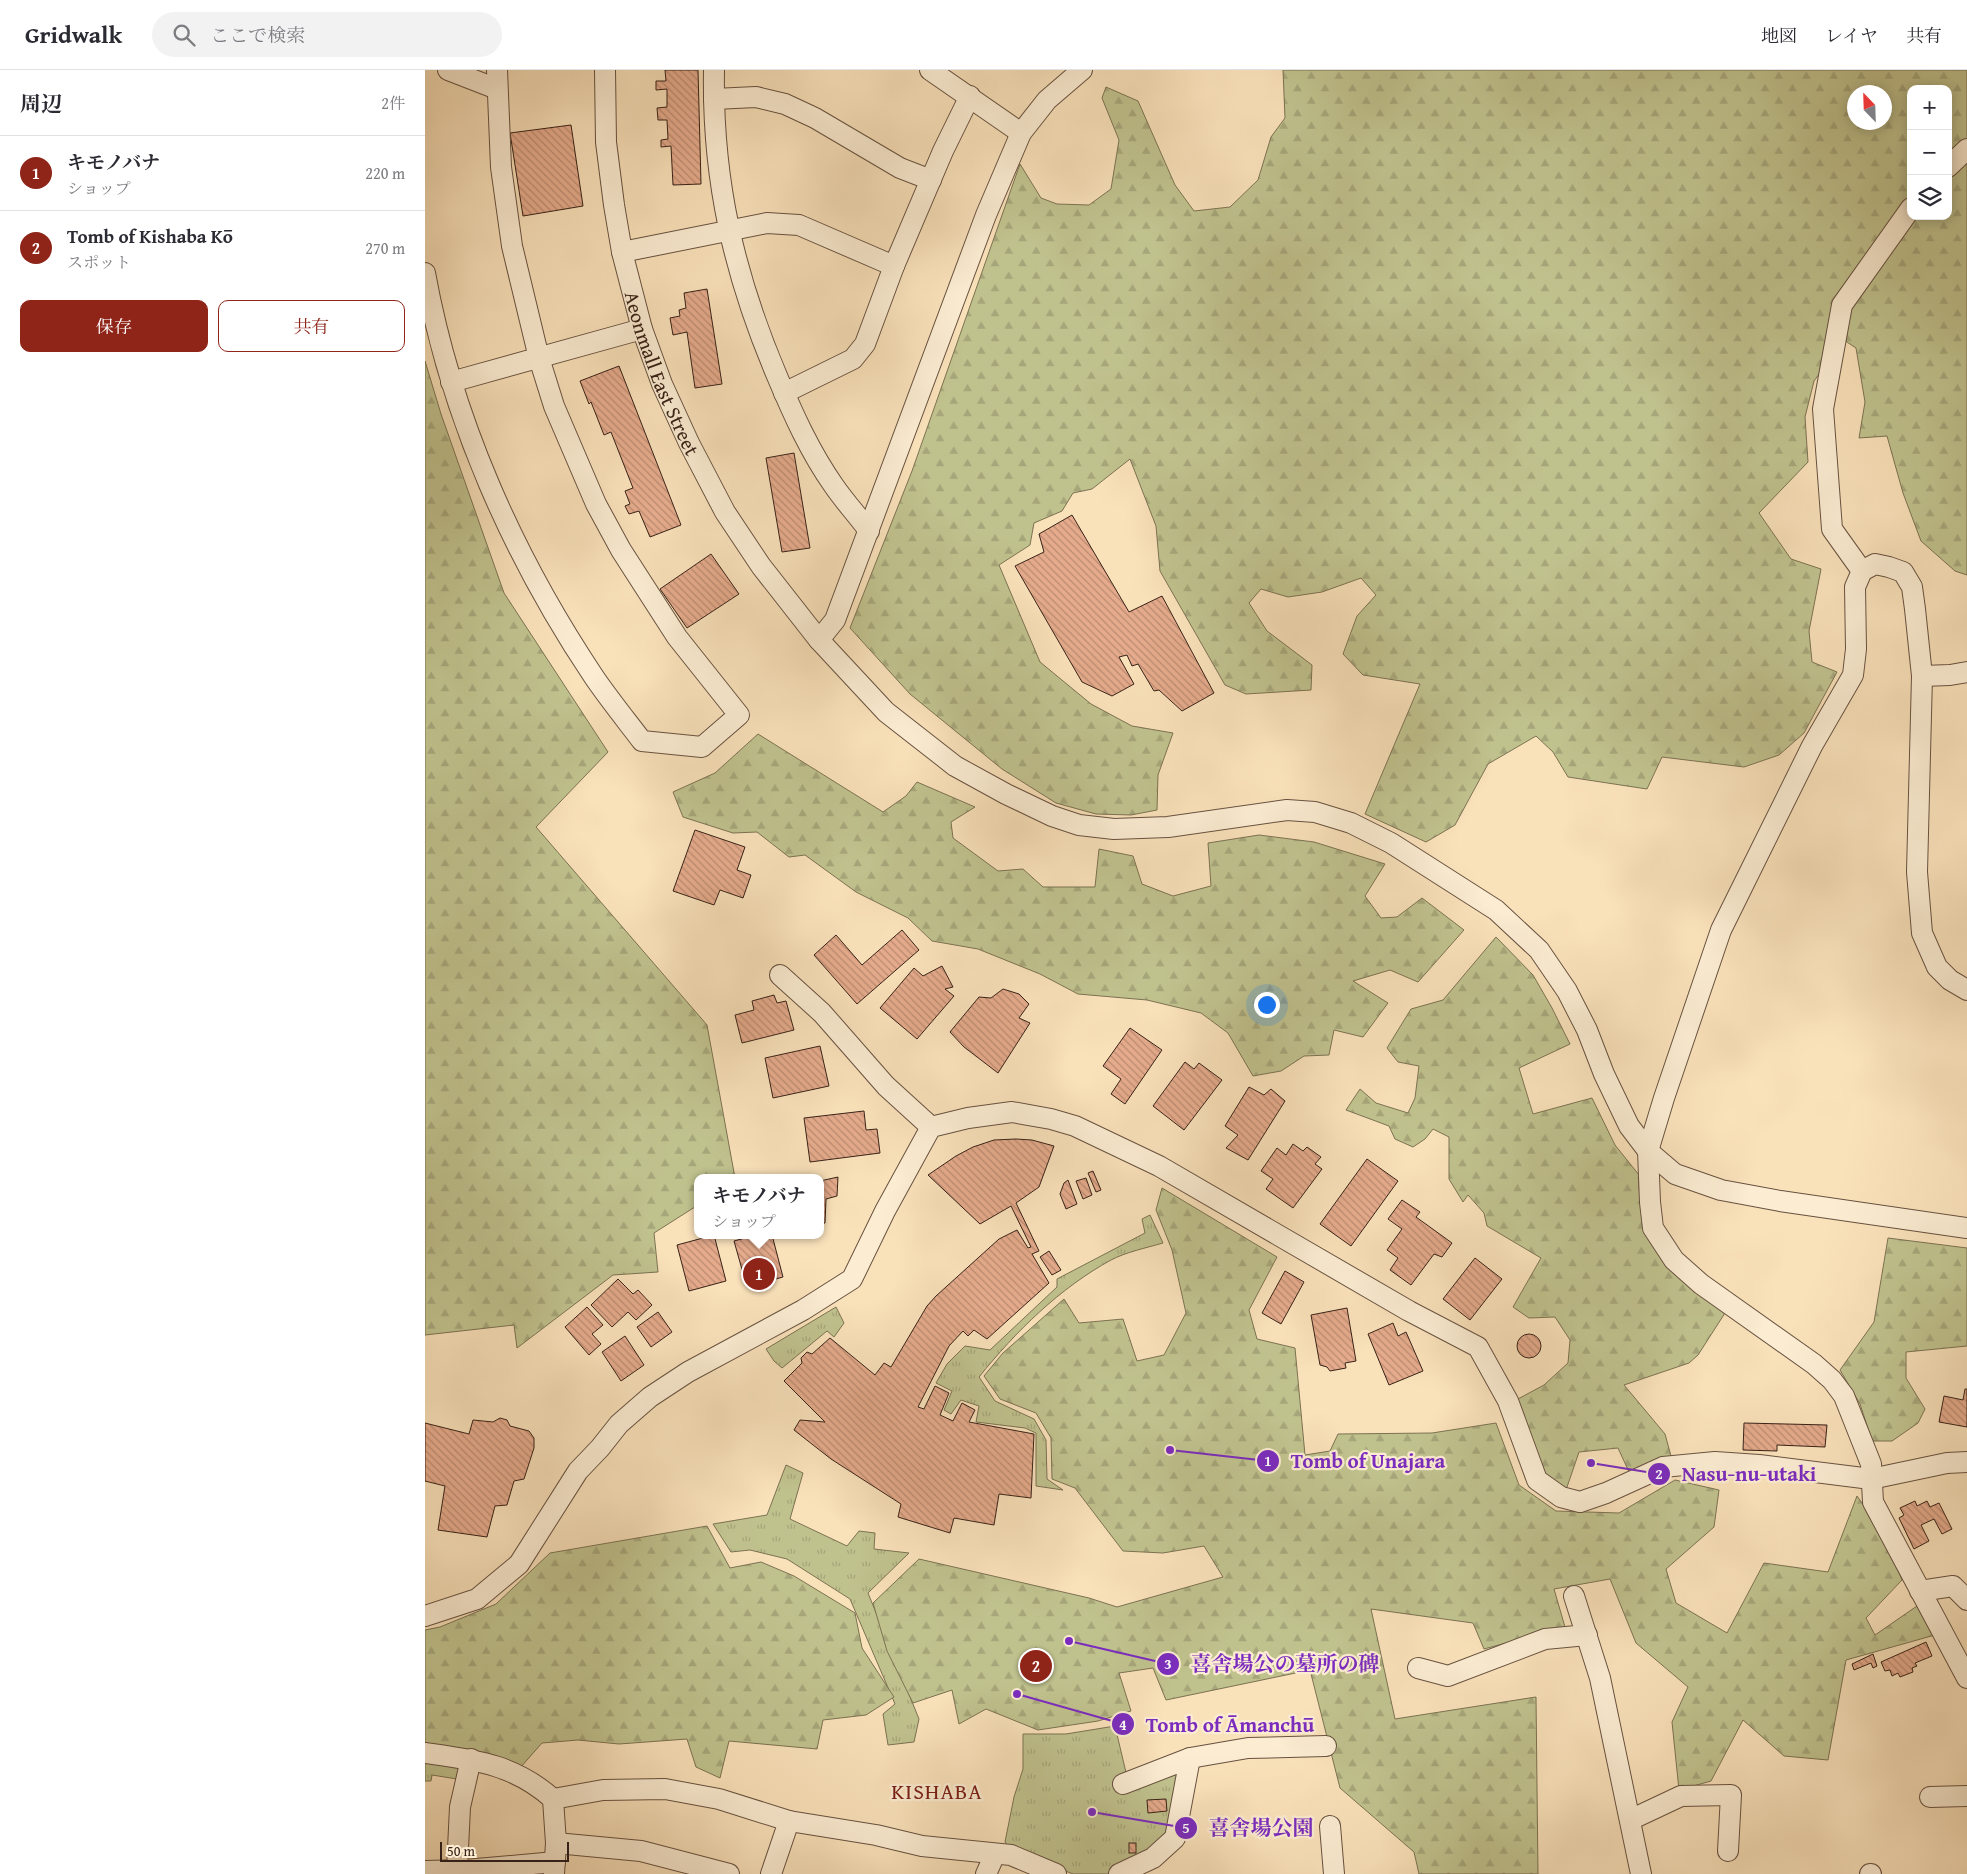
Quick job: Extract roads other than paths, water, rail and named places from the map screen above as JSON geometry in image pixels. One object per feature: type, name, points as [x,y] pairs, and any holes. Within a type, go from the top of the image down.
[{"type":"street","points":[[425,273],[430,301],[451,382],[500,510],[524,560],[558,621],[595,678],[642,741],[702,747],[739,715],[677,637],[621,550],[596,504],[574,456],[554,406],[539,358],[512,246],[501,167],[497,79],[448,70]]},
{"type":"street","name":"Aeonmall East Street","points":[[605,70],[606,142],[622,252],[642,329],[662,384],[725,512],[761,566],[819,640],[886,712],[955,766],[1014,798],[1053,816],[1079,825],[1114,829],[1168,827],[1287,810],[1315,812],[1351,823],[1391,843],[1496,910],[1539,950],[1567,990],[1587,1030],[1603,1074],[1629,1126],[1648,1151],[1675,1174],[1721,1190],[1780,1201],[1967,1228]]},
{"type":"street","points":[[714,70],[718,168],[728,231],[757,328],[798,426],[833,485],[869,531]]},
{"type":"street","points":[[930,70],[1021,133]]},
{"type":"street","points":[[819,640],[835,620],[986,215],[1021,133],[1047,100],[1083,70]]},
{"type":"street","points":[[784,393],[853,359],[865,344],[894,266],[943,151],[970,96]]},
{"type":"street","points":[[714,99],[757,97],[785,104],[815,118],[900,168],[931,180]]},
{"type":"street","points":[[1952,163],[1967,149]]},
{"type":"street","points":[[1861,571],[1832,528],[1823,409],[1842,305],[1907,214]]},
{"type":"street","points":[[622,252],[767,223],[799,225],[894,266]]},
{"type":"street","points":[[451,382],[642,329]]},
{"type":"street","points":[[1967,990],[1950,980],[1937,967],[1922,933],[1917,872],[1922,676],[1912,587],[1903,572],[1875,564],[1861,571],[1855,587],[1856,649],[1853,675],[1812,746],[1721,930],[1664,1098],[1648,1151],[1653,1228],[1674,1260],[1701,1284],[1766,1329],[1832,1380],[1843,1396],[1871,1464],[1873,1502],[1967,1678]]},
{"type":"street","points":[[1922,676],[1967,672]]},
{"type":"street","points":[[780,975],[822,1013],[886,1086],[931,1127]]},
{"type":"street","points":[[425,1616],[477,1599],[519,1564],[579,1471],[601,1448],[619,1424],[650,1398],[688,1372],[803,1310],[852,1279],[885,1211],[931,1127],[968,1118],[1012,1112],[1051,1118],[1075,1126],[1159,1166],[1409,1311],[1478,1347],[1508,1402],[1537,1480],[1561,1497],[1580,1502],[1606,1493],[1663,1467],[1715,1462],[1871,1478],[1947,1462],[1967,1462]]},
{"type":"street","points":[[1920,1590],[1953,1586],[1967,1600]]},
{"type":"street","points":[[1574,1596],[1600,1678],[1641,1874]]},
{"type":"street","points":[[1418,1668],[1448,1676],[1545,1639],[1587,1635]]},
{"type":"street","points":[[1123,1784],[1190,1758],[1248,1748],[1326,1746]]},
{"type":"street","points":[[425,1753],[471,1759],[515,1772],[540,1787],[553,1800],[555,1860]]},
{"type":"street","points":[[1119,1874],[1153,1858],[1175,1838],[1190,1758]]},
{"type":"street","points":[[457,1870],[460,1807],[471,1759]]},
{"type":"street","points":[[553,1800],[603,1790],[665,1789],[719,1798],[789,1821],[875,1835],[923,1846],[1011,1855],[1056,1874]]},
{"type":"street","points":[[1630,1820],[1681,1796],[1731,1795],[1728,1851]]},
{"type":"street","points":[[1930,1797],[1967,1796]]},
{"type":"street","points":[[771,1874],[789,1821]]},
{"type":"street","points":[[1330,1826],[1334,1874]]},
{"type":"street","points":[[425,1871],[457,1870],[641,1851],[729,1874]]},
{"type":"street","points":[[986,1874],[995,1854]]},
{"type":"place","name":"キモノバナ","points":[[759,1274]]},
{"type":"place","name":"Tomb of Unajara","points":[[1170,1450]]},
{"type":"place","name":"Nasu-nu-utaki","points":[[1591,1463]]},
{"type":"place","name":"喜舎場公の墓所の碑","points":[[1069,1641]]},
{"type":"place","name":"Tomb of Kishaba Kō","points":[[1036,1666]]},
{"type":"place","name":"Tomb of Āmanchū","points":[[1017,1694]]},
{"type":"place","name":"喜舎場公園","points":[[1092,1812]]},
{"type":"district","name":"KISHABA","points":[[937,1791]]}]
